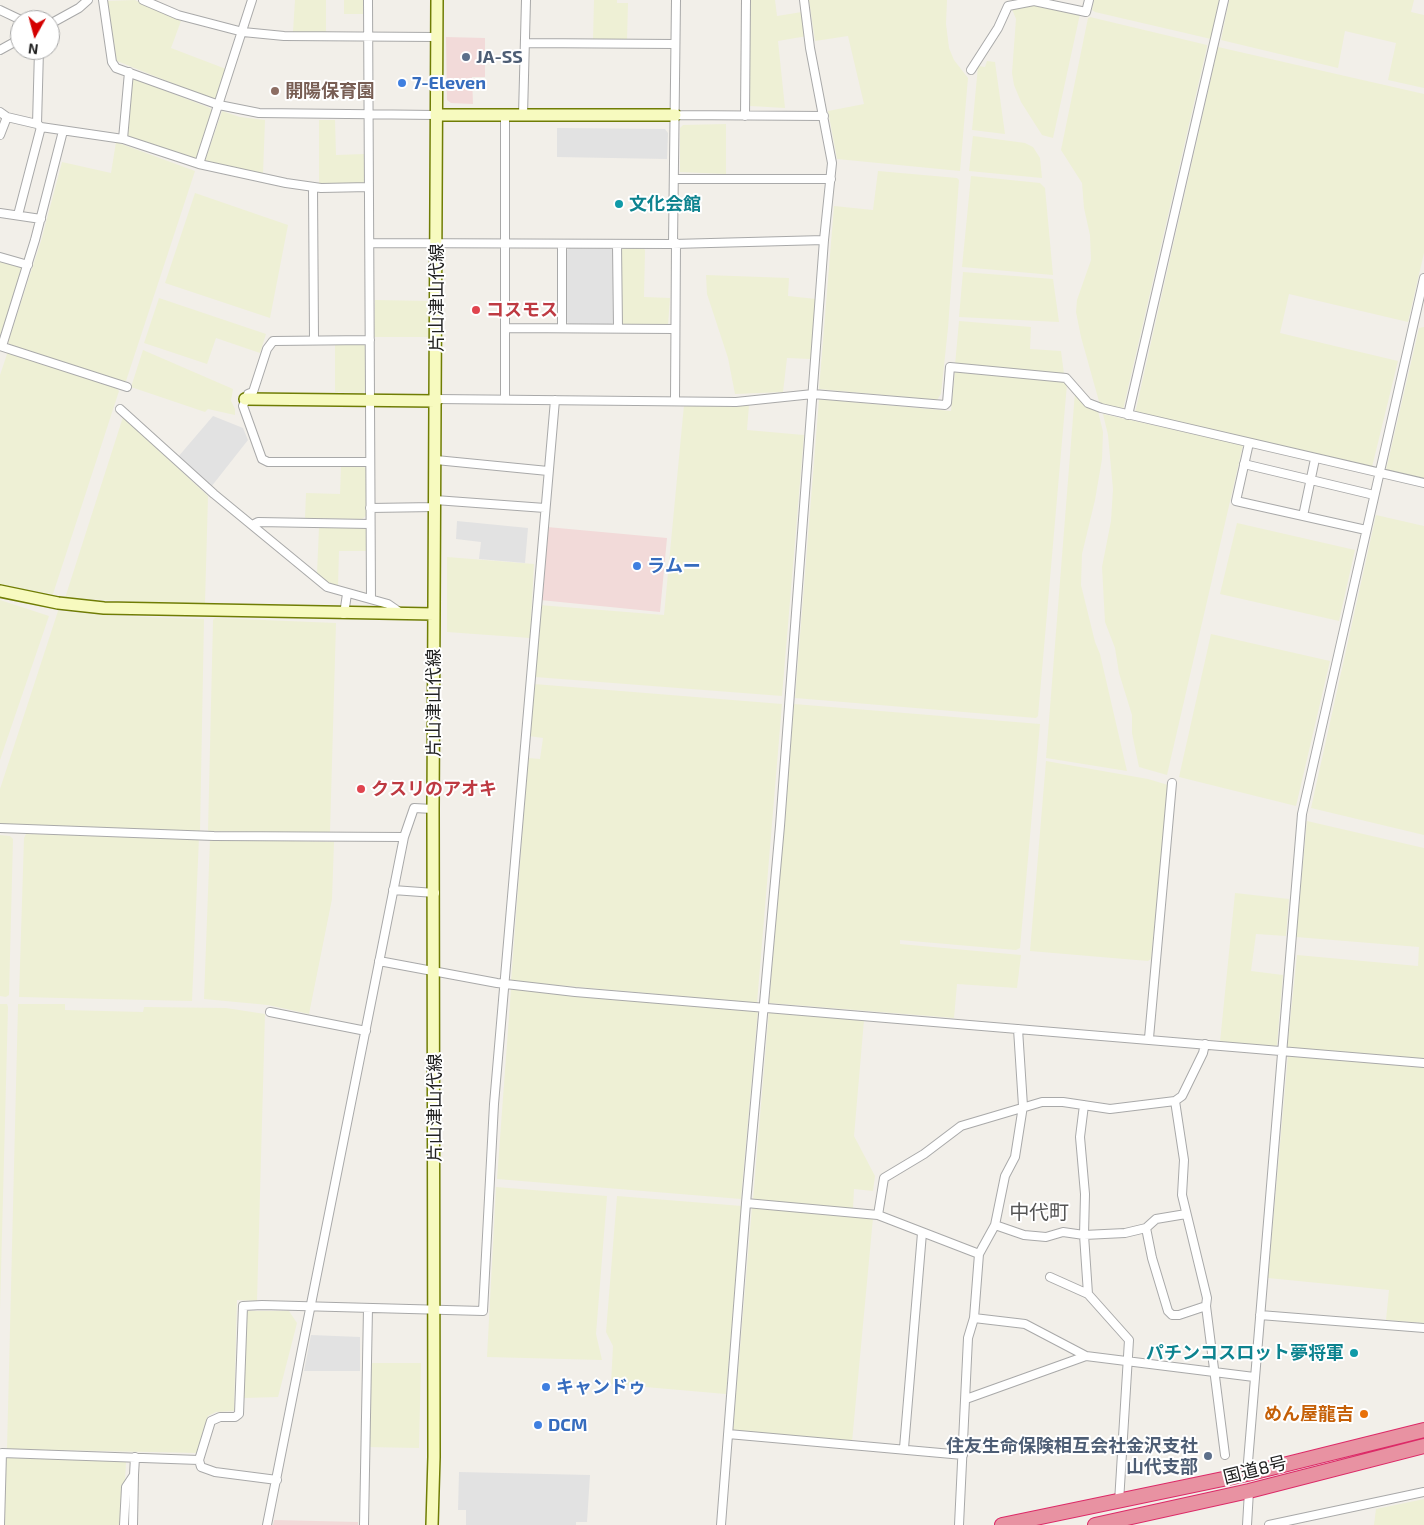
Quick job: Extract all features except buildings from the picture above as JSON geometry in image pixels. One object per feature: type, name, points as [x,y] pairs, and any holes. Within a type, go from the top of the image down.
[{"type":"highway","name":"国道8号","points":[[1002,1525],[1247,1474],[1424,1430]]},
{"type":"highway","name":"国道8号","points":[[1095,1525],[1249,1491],[1424,1446]]},
{"type":"main road","name":"片山津山代線","points":[[432,1525],[434,1458],[435,973],[433,809],[438,243],[437,0]]},
{"type":"main road","points":[[436,115],[675,115]]},
{"type":"main road","points":[[245,399],[436,400]]},
{"type":"main road","points":[[0,591],[104,608],[344,614],[434,614]]},
{"type":"street","points":[[60,18],[79,8],[88,0]]},
{"type":"street","points":[[104,0],[112,62],[116,68],[219,105],[259,113],[436,115]]},
{"type":"street","points":[[144,0],[178,15],[243,32],[284,36],[437,37]]},
{"type":"street","points":[[199,164],[252,0]]},
{"type":"street","points":[[368,0],[371,599]]},
{"type":"street","points":[[523,115],[526,0]]},
{"type":"street","points":[[675,400],[674,178],[676,0]]},
{"type":"street","points":[[746,0],[746,116]]},
{"type":"street","points":[[721,1525],[746,1203],[780,826],[824,240],[832,163],[810,48],[804,0]]},
{"type":"street","points":[[971,70],[998,28],[1008,6],[1034,1],[1086,12],[1089,0]]},
{"type":"street","points":[[1128,415],[1224,0]]},
{"type":"street","points":[[526,43],[675,44]]},
{"type":"street","points":[[18,215],[39,126],[38,60]]},
{"type":"street","points":[[123,139],[129,72]]},
{"type":"street","points":[[0,135],[3,115],[63,131],[123,139],[199,164],[312,187],[369,187]]},
{"type":"street","points":[[675,115],[824,116]]},
{"type":"street","points":[[505,399],[504,244],[506,116]]},
{"type":"street","points":[[63,131],[28,265],[1,346],[127,387]]},
{"type":"street","points":[[674,178],[831,179]]},
{"type":"street","points":[[312,187],[314,340]]},
{"type":"street","points":[[0,213],[41,219]]},
{"type":"street","points":[[370,243],[674,244],[824,240]]},
{"type":"street","points":[[562,244],[562,328]]},
{"type":"street","points":[[617,244],[618,328]]},
{"type":"street","points":[[0,257],[28,265]]},
{"type":"street","name":"国道8号","points":[[1247,1474],[1302,814],[1424,278]]},
{"type":"street","points":[[505,328],[675,329]]},
{"type":"street","points":[[370,340],[273,341],[270,343],[252,392],[248,394],[243,406],[262,459],[268,462],[370,462]]},
{"type":"street","points":[[436,400],[675,400],[736,402],[812,394],[945,406],[948,403],[950,367],[1066,378],[1088,403],[1128,415],[1424,483]]},
{"type":"street","points":[[277,1480],[215,1472],[201,1467],[199,1460],[211,1421],[220,1417],[235,1417],[239,1414],[243,1306],[483,1311],[494,1104],[555,400]]},
{"type":"street","points":[[120,409],[214,494],[327,587],[388,604],[402,614]]},
{"type":"street","points":[[1249,443],[1236,501],[1366,530]]},
{"type":"street","points":[[1303,516],[1315,459]]},
{"type":"street","points":[[436,460],[548,471]]},
{"type":"street","points":[[1244,464],[1374,495]]},
{"type":"street","points":[[370,508],[435,504],[545,508]]},
{"type":"street","points":[[252,525],[258,522],[370,524]]},
{"type":"street","points":[[344,614],[347,594]]},
{"type":"street","points":[[1149,1038],[1172,783]]},
{"type":"street","points":[[267,1525],[404,838],[414,808],[433,809]]},
{"type":"street","points":[[0,828],[214,836],[404,838]]},
{"type":"street","points":[[393,890],[434,893]]},
{"type":"street","points":[[379,961],[504,985],[1018,1029],[1149,1038],[1424,1063]]},
{"type":"street","points":[[270,1012],[366,1031]]},
{"type":"street","points":[[959,1525],[968,1338],[974,1318],[979,1254],[995,1225],[1005,1176],[1014,1157],[1023,1106],[1018,1029]]},
{"type":"street","points":[[878,1215],[884,1178],[924,1154],[961,1126],[1023,1106],[1051,1101],[1110,1108],[1176,1101],[1182,1096],[1205,1044]]},
{"type":"street","points":[[1176,1101],[1184,1160],[1182,1195],[1208,1298],[1206,1306],[1225,1456]]},
{"type":"street","points":[[1084,1105],[1080,1137],[1085,1194],[1084,1235],[1088,1294]]},
{"type":"street","points":[[746,1203],[878,1215],[979,1254]]},
{"type":"street","points":[[995,1225],[1024,1235],[1046,1237],[1063,1232],[1084,1235],[1125,1233],[1146,1228],[1156,1219],[1186,1214]]},
{"type":"street","points":[[1146,1228],[1152,1258],[1168,1310],[1172,1315],[1179,1315],[1206,1306]]},
{"type":"street","points":[[904,1448],[922,1233]]},
{"type":"street","points":[[1050,1277],[1088,1294],[1129,1340],[1119,1502]]},
{"type":"street","points":[[364,1525],[368,1308]]},
{"type":"street","points":[[1260,1315],[1424,1328]]},
{"type":"street","points":[[974,1318],[1025,1324],[1086,1356],[1254,1377]]},
{"type":"street","points":[[966,1399],[1086,1356]]},
{"type":"street","points":[[728,1434],[904,1448],[963,1455]]},
{"type":"street","points":[[0,1525],[2,1453],[199,1460]]},
{"type":"street","points":[[133,1525],[135,1457]]},
{"type":"street","points":[[124,1525],[126,1487],[134,1476]]},
{"type":"street","points":[[1247,1525],[1249,1491]]},
{"type":"street","points":[[1269,1525],[1424,1492]]},
{"type":"shaded area","name":"JA-SS","points":[[446,37],[485,38],[485,77],[472,77],[473,104],[451,103],[447,100]]},
{"type":"shaded area","points":[[557,128],[665,129],[668,133],[667,159],[557,157]]},
{"type":"shaded area","points":[[570,247],[610,248],[613,250],[614,322],[611,325],[570,324],[567,322],[567,250]]},
{"type":"shaded area","points":[[213,416],[243,428],[248,440],[211,487],[178,457]]},
{"type":"shaded area","points":[[457,521],[528,528],[525,563],[479,559],[481,542],[456,539]]},
{"type":"shaded area","points":[[547,527],[667,538],[660,612],[540,600]]},
{"type":"shaded area","points":[[311,1335],[360,1337],[360,1371],[304,1371]]},
{"type":"shaded area","points":[[459,1472],[590,1475],[587,1522],[576,1522],[576,1525],[466,1525],[466,1510],[458,1510]]},
{"type":"shaded area","points":[[274,1520],[358,1522],[358,1525],[273,1525]]},
{"type":"green space","points":[[135,0],[181,21],[171,48],[226,69],[218,97],[214,100],[117,61],[107,1]]},
{"type":"green space","points":[[295,0],[326,0],[326,33],[293,32]]},
{"type":"green space","points":[[344,0],[364,0],[363,14],[344,14]]},
{"type":"green space","points":[[594,0],[617,0],[617,3],[628,3],[627,40],[593,40]]},
{"type":"green space","points":[[749,0],[775,0],[777,16],[802,12],[807,36],[778,41],[785,108],[750,106]]},
{"type":"green space","points":[[809,0],[947,0],[946,24],[949,48],[954,60],[968,78],[960,171],[837,159],[828,111],[864,104],[848,36],[815,41]]},
{"type":"green space","points":[[1094,0],[1219,0],[1211,39],[1095,12],[1092,10]]},
{"type":"green space","points":[[1229,0],[1414,0],[1411,12],[1424,15],[1424,88],[1388,80],[1396,43],[1345,31],[1338,68],[1221,40]]},
{"type":"green space","points":[[1028,3],[1080,14],[1053,138],[1042,135],[1021,102],[1014,85],[1012,73],[1016,19],[1012,9]]},
{"type":"green space","points":[[1088,18],[1207,45],[1123,410],[1100,405],[1081,337],[1076,312],[1077,300],[1091,260],[1090,235],[1084,208],[1082,183],[1061,150]]},
{"type":"green space","points":[[1218,47],[1424,94],[1424,253],[1408,322],[1289,294],[1280,333],[1398,361],[1372,467],[1135,413]]},
{"type":"green space","points":[[987,61],[995,62],[1005,134],[972,130],[978,66],[985,67]]},
{"type":"green space","points":[[135,79],[210,108],[213,111],[198,159],[195,161],[128,136],[131,82]]},
{"type":"green space","points":[[222,111],[240,117],[265,120],[263,174],[205,161]]},
{"type":"green space","points":[[319,120],[335,120],[336,155],[365,154],[365,181],[362,184],[319,184]]},
{"type":"green space","points":[[726,124],[726,174],[680,172],[680,128],[683,125]]},
{"type":"green space","points":[[973,136],[1025,143],[1033,147],[1040,158],[1042,178],[969,171]]},
{"type":"green space","points":[[116,142],[195,171],[126,381],[123,383],[10,346],[8,342],[41,241],[62,162],[111,173]]},
{"type":"green space","points":[[878,171],[957,178],[959,180],[948,328],[941,394],[937,400],[819,389],[834,206],[873,210]]},
{"type":"green space","points":[[971,176],[1040,183],[1045,188],[1053,275],[962,267]]},
{"type":"green space","points":[[195,193],[288,225],[270,318],[165,283]]},
{"type":"green space","points":[[624,248],[643,248],[645,250],[644,297],[670,298],[668,325],[624,325],[622,323],[621,250]]},
{"type":"green space","points":[[0,259],[22,266],[23,270],[0,336]]},
{"type":"green space","points":[[963,272],[1053,279],[1059,322],[959,317]]},
{"type":"green space","points":[[706,275],[789,278],[788,296],[816,299],[811,359],[787,358],[783,392],[735,394],[728,358],[707,294]]},
{"type":"green space","points":[[159,298],[266,334],[260,353],[216,338],[207,364],[144,343]]},
{"type":"green space","points":[[375,300],[429,301],[428,337],[374,337]]},
{"type":"green space","points":[[959,321],[1031,327],[1030,349],[1061,351],[1064,374],[955,365]]},
{"type":"green space","points":[[1424,327],[1424,480],[1386,470],[1419,328]]},
{"type":"green space","points":[[335,344],[364,345],[366,347],[367,389],[363,393],[335,392]]},
{"type":"green space","points":[[143,350],[233,389],[231,401],[235,409],[235,415],[208,409],[205,412],[131,387]]},
{"type":"green space","points":[[8,351],[114,386],[119,391],[53,594],[0,585],[0,375]]},
{"type":"green space","points":[[955,372],[1065,381],[1067,384],[1038,716],[1036,718],[795,698],[819,399],[951,411]]},
{"type":"green space","points":[[1075,392],[1086,406],[1098,411],[1103,432],[1102,459],[1095,500],[1082,554],[1081,585],[1095,642],[1100,654],[1127,771],[1046,758]]},
{"type":"green space","points":[[684,405],[749,405],[747,430],[804,435],[782,696],[535,677],[539,605],[664,615]]},
{"type":"green space","points":[[1103,414],[1243,445],[1167,775],[1139,767],[1132,733],[1132,715],[1119,673],[1115,648],[1105,622],[1102,567],[1111,521],[1113,489],[1108,435]]},
{"type":"green space","points":[[123,417],[208,496],[205,603],[202,605],[65,598]]},
{"type":"green space","points":[[341,466],[363,466],[367,469],[366,516],[362,519],[305,518],[306,493],[340,494]]},
{"type":"green space","points":[[1376,515],[1424,526],[1424,835],[1311,808]]},
{"type":"green space","points":[[1237,523],[1355,550],[1339,621],[1220,594]]},
{"type":"green space","points":[[319,527],[363,527],[367,530],[367,551],[339,551],[338,586],[331,585],[317,574]]},
{"type":"green space","points":[[447,557],[534,564],[530,638],[447,632]]},
{"type":"green space","points":[[0,600],[49,616],[0,760]]},
{"type":"green space","points":[[58,611],[114,616],[204,619],[200,831],[0,825],[0,789]]},
{"type":"green space","points":[[215,618],[336,623],[330,832],[327,834],[208,831],[213,620]]},
{"type":"green space","points":[[1211,634],[1330,661],[1296,806],[1179,777]]},
{"type":"green space","points":[[534,684],[782,704],[757,1003],[511,981],[528,758],[540,759],[543,738],[529,736]]},
{"type":"green space","points":[[794,704],[1040,724],[1020,948],[1016,950],[900,940],[900,944],[1021,955],[1017,988],[957,984],[954,1018],[769,1003]]},
{"type":"green space","points":[[1046,761],[1148,779],[1168,785],[1151,959],[1148,961],[1030,951]]},
{"type":"green space","points":[[1307,821],[1424,848],[1424,1059],[1287,1049],[1297,955],[1418,966],[1419,947],[1296,937]]},
{"type":"green space","points":[[26,834],[199,837],[192,1001],[19,997],[24,838]]},
{"type":"green space","points":[[0,835],[10,836],[13,839],[9,995],[6,997],[0,996]]},
{"type":"green space","points":[[210,839],[334,842],[332,899],[309,1014],[268,1005],[204,999]]},
{"type":"green space","points":[[1235,893],[1289,899],[1286,936],[1256,934],[1251,971],[1283,975],[1277,1045],[1275,1048],[1220,1042]]},
{"type":"green space","points":[[511,989],[758,1010],[741,1199],[497,1179]]},
{"type":"green space","points":[[0,1004],[7,1004],[8,1007],[0,1310]]},
{"type":"green space","points":[[18,1004],[65,1004],[65,1010],[143,1012],[144,1007],[226,1008],[265,1014],[257,1301],[237,1300],[234,1411],[216,1412],[208,1416],[197,1453],[7,1449]]},
{"type":"green space","points":[[769,1010],[864,1020],[854,1136],[875,1176],[873,1191],[854,1189],[853,1209],[753,1199]]},
{"type":"green space","points":[[1288,1055],[1424,1067],[1424,1323],[1386,1320],[1389,1290],[1268,1278]]},
{"type":"green space","points":[[496,1187],[607,1196],[596,1334],[602,1360],[487,1357]]},
{"type":"green space","points":[[617,1196],[742,1206],[726,1394],[611,1384],[613,1346],[606,1332]]},
{"type":"green space","points":[[752,1207],[873,1218],[852,1442],[733,1430]]},
{"type":"green space","points":[[246,1311],[289,1311],[297,1323],[278,1397],[244,1398]]},
{"type":"green space","points":[[369,1363],[421,1363],[419,1448],[366,1447]]},
{"type":"green space","points":[[6,1457],[126,1461],[123,1525],[3,1525]]},
{"type":"green space","points":[[1424,1499],[1424,1525],[1374,1525],[1376,1509]]},
{"type":"place","name":"JA-SS","points":[[466,57]]},
{"type":"place","name":"7-Eleven","points":[[402,83]]},
{"type":"place","name":"開陽保育園","points":[[275,91]]},
{"type":"place","name":"文化会館","points":[[619,204]]},
{"type":"place","name":"コスモス","points":[[476,310]]},
{"type":"place","name":"ラムー","points":[[637,566]]},
{"type":"place","name":"クスリのアオキ","points":[[361,789]]},
{"type":"place","name":"パチンコスロット夢将軍","points":[[1354,1353]]},
{"type":"place","name":"キャンドゥ","points":[[546,1387]]},
{"type":"place","name":"めん屋龍吉","points":[[1364,1414]]},
{"type":"place","name":"DCM","points":[[538,1425]]},
{"type":"place","name":"住友生命保険相互会社金沢支社 山代支部","points":[[1208,1456]]},
{"type":"district","name":"中代町","points":[[1039,1212]]}]
